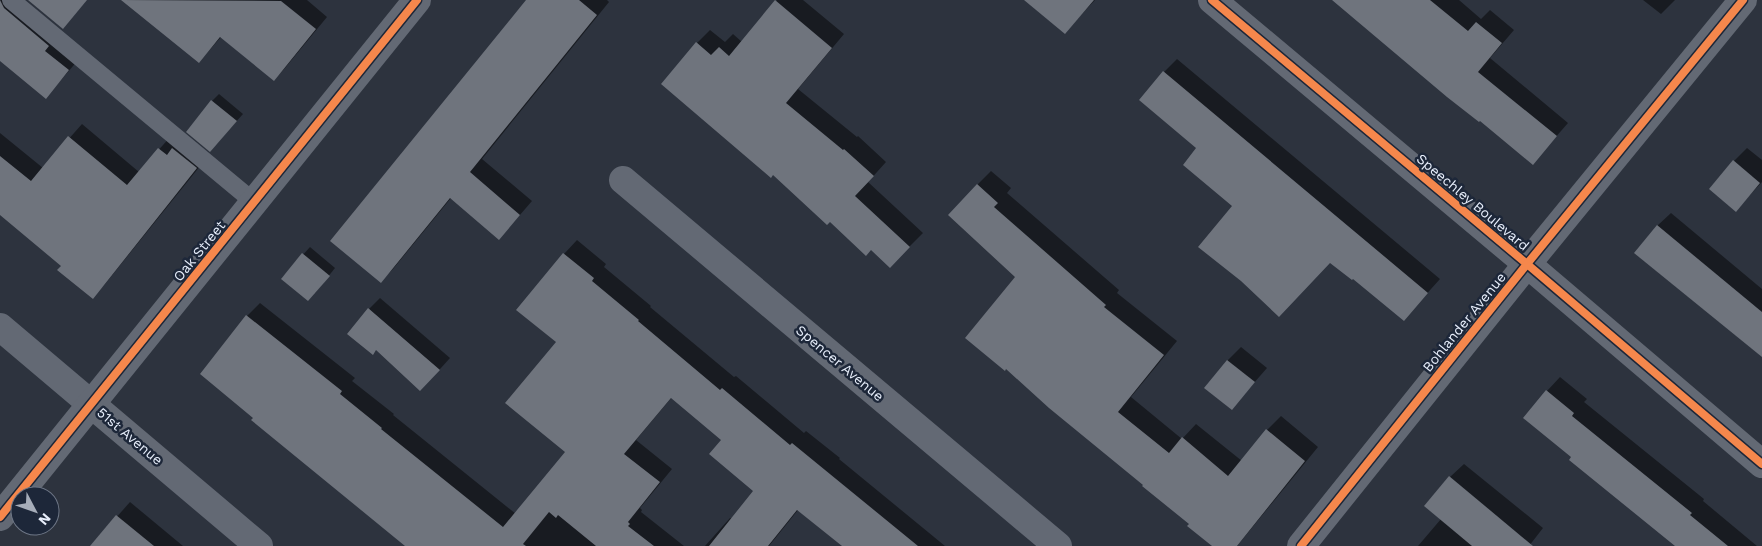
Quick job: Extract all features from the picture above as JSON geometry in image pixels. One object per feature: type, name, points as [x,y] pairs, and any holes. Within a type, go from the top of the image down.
[{"type":"street","name":"Speechley Boulevard","points":[[1212,0],[1762,464]]},
{"type":"street","name":"Bohlander Avenue","points":[[1302,546],[1526,264],[1744,0]]},
{"type":"street","name":"Oak Street","points":[[0,517],[254,202],[412,2]]},
{"type":"street","name":"Spencer Avenue","points":[[623,180],[1058,546]]},
{"type":"street","name":"51st Avenue","points":[[0,327],[259,546]]},
{"type":"lane","points":[[11,0],[254,202]]},
{"type":"building","points":[[0,0],[4,8],[49,46],[45,51],[69,70],[46,99],[0,61]]},
{"type":"building","points":[[28,0],[87,0],[63,29]]},
{"type":"building","points":[[121,0],[281,1],[316,29],[274,81],[220,37],[199,63]]},
{"type":"building","points":[[526,0],[579,0],[597,15],[470,172],[520,215],[499,240],[450,198],[381,283],[330,241]]},
{"type":"building","points":[[775,0],[832,48],[786,103],[844,149],[874,176],[855,196],[910,247],[890,268],[871,250],[866,256],[830,222],[827,225],[773,175],[771,178],[661,84],[696,42],[711,55],[719,47],[729,56]]},
{"type":"building","points":[[1024,0],[1094,0],[1065,34]]},
{"type":"building","points":[[1332,0],[1430,0],[1468,31],[1476,22],[1502,43],[1478,72],[1557,136],[1533,165],[1480,121],[1447,97]]},
{"type":"building","points":[[1163,71],[1428,293],[1404,321],[1353,279],[1330,263],[1279,317],[1241,281],[1198,247],[1232,206],[1183,165],[1196,148],[1139,100]]},
{"type":"building","points":[[211,100],[237,121],[210,152],[186,132]]},
{"type":"building","points":[[68,136],[127,185],[158,148],[167,155],[172,148],[197,168],[93,299],[57,270],[61,266],[0,215],[0,156],[31,181]]},
{"type":"building","points":[[1733,160],[1760,183],[1736,212],[1709,189]]},
{"type":"building","points":[[977,184],[998,203],[994,207],[1106,305],[1104,307],[1164,355],[1118,412],[1169,453],[1182,437],[1228,476],[1266,429],[1305,461],[1237,546],[1212,546],[1187,526],[1189,524],[1049,408],[1006,369],[1005,371],[965,338],[1015,277],[948,215]]},
{"type":"building","points":[[1657,225],[1762,312],[1762,357],[1634,253]]},
{"type":"building","points":[[302,253],[330,276],[308,301],[281,279]]},
{"type":"building","points":[[563,253],[594,278],[592,281],[720,390],[722,388],[790,445],[792,443],[918,546],[842,546],[797,510],[768,546],[709,546],[753,491],[709,454],[721,440],[671,398],[624,454],[660,482],[628,522],[630,524],[628,526],[654,546],[596,546],[558,515],[556,518],[549,512],[523,544],[526,546],[405,546],[251,420],[253,418],[200,374],[246,315],[342,391],[340,394],[381,429],[503,527],[565,452],[505,403],[556,342],[516,310]]},
{"type":"building","points":[[368,308],[440,370],[420,391],[376,350],[373,355],[347,334]]},
{"type":"building","points":[[1227,360],[1255,382],[1232,410],[1204,388]]},
{"type":"building","points":[[1546,390],[1574,413],[1572,416],[1692,513],[1690,515],[1728,546],[1675,546],[1569,460],[1571,457],[1523,418]]},
{"type":"building","points":[[1449,476],[1533,546],[1472,546],[1424,506]]},
{"type":"building","points":[[116,515],[154,546],[90,546]]},
{"type":"cycle path","points":[[0,517],[417,0]]},
{"type":"cycle path","points":[[1212,0],[1762,464]]},
{"type":"cycle path","points":[[1301,546],[1527,264],[1743,0]]}]
